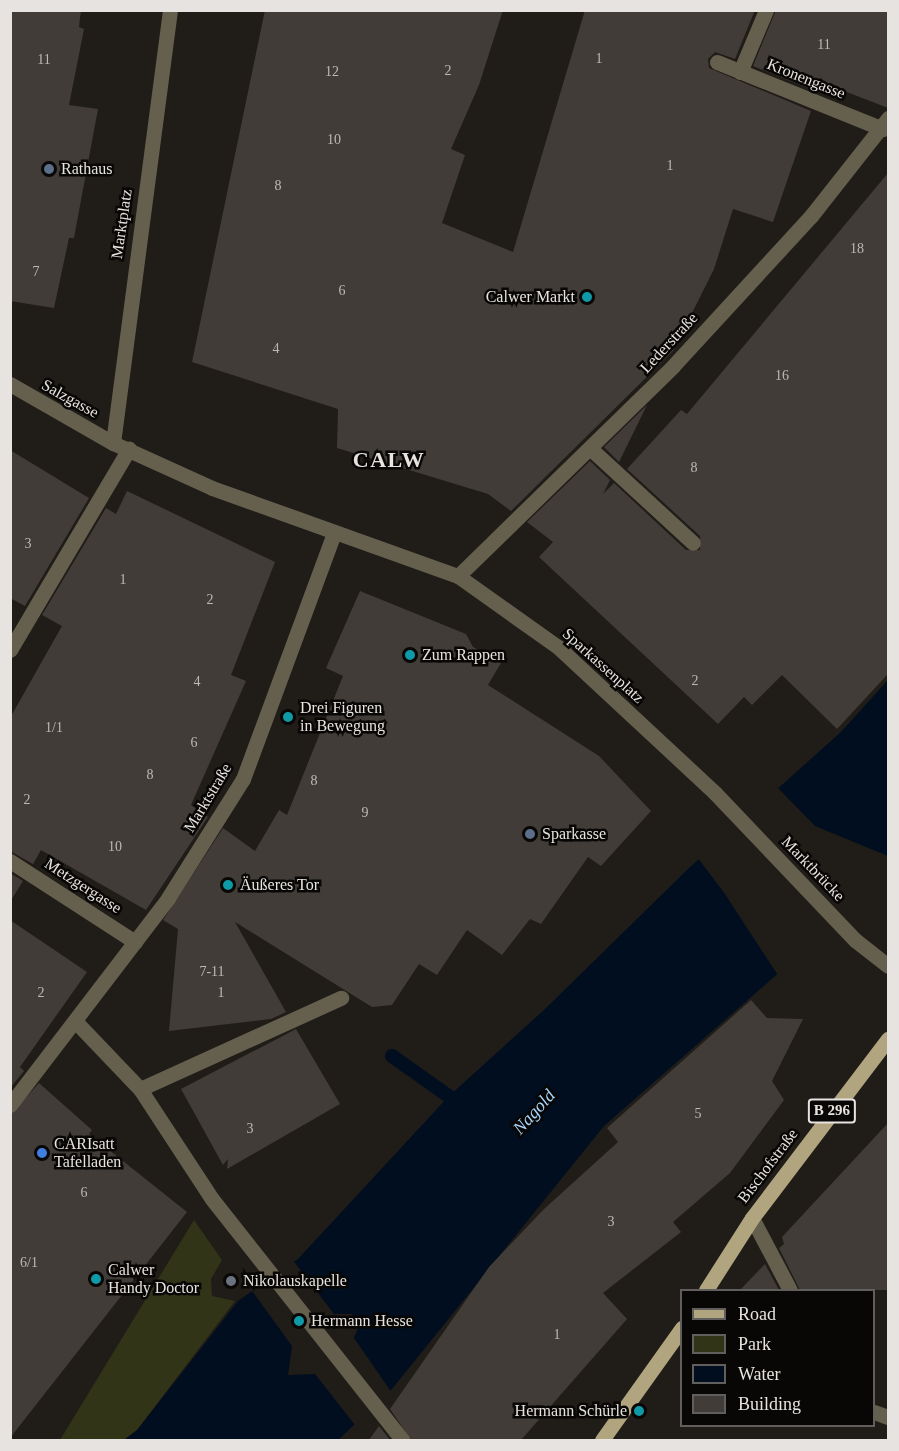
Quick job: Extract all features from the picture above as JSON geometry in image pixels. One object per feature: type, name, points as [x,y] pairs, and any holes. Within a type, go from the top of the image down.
[{"type":"main road","name":"Bischofstraße","points":[[707,1289],[752,1218],[888,1039]]},
{"type":"main road","points":[[602,1440],[680,1329]]},
{"type":"street","name":"Marktplatz","points":[[113,443],[170,10]]},
{"type":"street","points":[[740,72],[766,10]]},
{"type":"street","name":"Kronengasse","points":[[717,62],[885,123]]},
{"type":"street","name":"Lederstraße","points":[[458,576],[592,450],[810,216],[885,123]]},
{"type":"street","name":"Salzgasse","points":[[10,384],[113,443]]},
{"type":"street","points":[[113,443],[212,488],[458,576]]},
{"type":"street","points":[[10,650],[129,449]]},
{"type":"street","points":[[592,450],[693,543]]},
{"type":"street","name":"Marktstraße","points":[[10,1105],[76,1022],[168,898],[243,778],[334,533]]},
{"type":"street","name":"Sparkassenplatz","points":[[458,576],[558,647],[715,793]]},
{"type":"street","name":"Marktbrücke","points":[[715,793],[846,930],[888,966]]},
{"type":"street","name":"Metzgergasse","points":[[10,861],[135,942]]},
{"type":"street","points":[[140,1089],[341,998]]},
{"type":"street","points":[[76,1022],[140,1089],[212,1199],[402,1440]]},
{"type":"street","points":[[752,1218],[789,1289]]},
{"type":"green space","points":[[194,1220],[222,1260],[211,1279],[212,1296],[235,1301],[137,1430],[124,1440],[60,1440]]},
{"type":"water","name":"Nagold","points":[[888,680],[888,877],[604,1126],[392,1389],[338,1440],[124,1440],[137,1430],[238,1301],[298,1259],[448,1097],[545,1009],[689,868],[841,732]]},
{"type":"pier","points":[[776,786],[815,826],[888,856],[888,881],[779,977],[725,894],[697,857]]},
{"type":"pier","points":[[292,1259],[334,1314],[352,1314],[360,1323],[354,1338],[392,1393],[355,1425],[315,1374],[288,1375],[292,1346],[250,1288]]},
{"type":"building","points":[[10,10],[81,10],[79,27],[84,29],[69,105],[98,109],[74,238],[69,238],[54,308],[10,301]]},
{"type":"building","points":[[265,10],[503,10],[479,85],[451,149],[465,155],[442,223],[513,252],[585,10],[755,10],[735,59],[715,52],[708,59],[709,68],[811,111],[773,222],[733,209],[714,269],[673,351],[511,511],[488,494],[337,448],[338,409],[192,362]]},
{"type":"building","points":[[776,10],[888,10],[888,108],[821,82],[818,92],[753,66]]},
{"type":"building","points":[[888,173],[888,674],[837,729],[782,675],[752,705],[744,697],[718,724],[539,557],[553,542],[527,522],[590,461],[610,480],[603,494],[614,483],[686,550],[700,550],[700,536],[627,469],[681,410],[687,414]]},
{"type":"building","points":[[647,405],[619,462],[604,447]]},
{"type":"building","points":[[10,450],[89,498],[25,606],[10,598]]},
{"type":"building","points":[[127,491],[275,562],[231,675],[246,681],[191,805],[208,817],[146,910],[41,850],[33,864],[10,851],[10,718],[62,626],[42,615],[106,508],[116,514]]},
{"type":"building","points":[[360,591],[466,634],[473,647],[501,663],[488,685],[599,756],[651,811],[601,866],[588,857],[541,924],[530,919],[502,955],[467,930],[437,975],[419,964],[392,1005],[372,1007],[235,922],[286,1012],[271,1019],[169,1031],[178,929],[163,920],[223,828],[255,851],[279,810],[287,815],[343,676],[326,668]]},
{"type":"building","points":[[10,873],[23,881],[10,902]]},
{"type":"building","points":[[10,920],[87,972],[20,1067],[24,1071],[10,1088]]},
{"type":"building","points":[[751,1000],[767,1018],[803,1019],[772,1081],[784,1100],[730,1173],[673,1222],[681,1232],[603,1293],[627,1319],[521,1440],[411,1440],[390,1409],[489,1267],[543,1210],[618,1142],[607,1128]]},
{"type":"building","points":[[296,1029],[340,1104],[227,1169],[228,1159],[223,1165],[181,1089]]},
{"type":"building","points":[[39,1083],[92,1130],[89,1134],[187,1212],[10,1438],[10,1115]]},
{"type":"building","points":[[888,1123],[888,1290],[800,1289],[779,1248],[784,1244],[782,1237]]},
{"type":"building","points":[[765,1264],[778,1289],[741,1289]]},
{"type":"building","points":[[379,1426],[390,1440],[369,1440]]},
{"type":"waterway","points":[[392,1056],[464,1107]]},
{"type":"place","name":"Rathaus","points":[[49,169]]},
{"type":"place","name":"Calwer Markt","points":[[587,297]]},
{"type":"place","name":"Zum Rappen","points":[[410,655]]},
{"type":"place","name":"Drei Figuren in Bewegung","points":[[288,717]]},
{"type":"place","name":"Sparkasse","points":[[530,834]]},
{"type":"place","name":"Äußeres Tor","points":[[228,885]]},
{"type":"place","name":"CARIsatt Tafelladen","points":[[42,1153]]},
{"type":"place","name":"Calwer Handy Doctor","points":[[96,1279]]},
{"type":"place","name":"Nikolauskapelle","points":[[231,1281]]},
{"type":"place","name":"Hermann Hesse","points":[[299,1321]]},
{"type":"place","name":"Hermann Schürle","points":[[639,1411]]},
{"type":"district","name":"CALW","points":[[389,460]]}]
